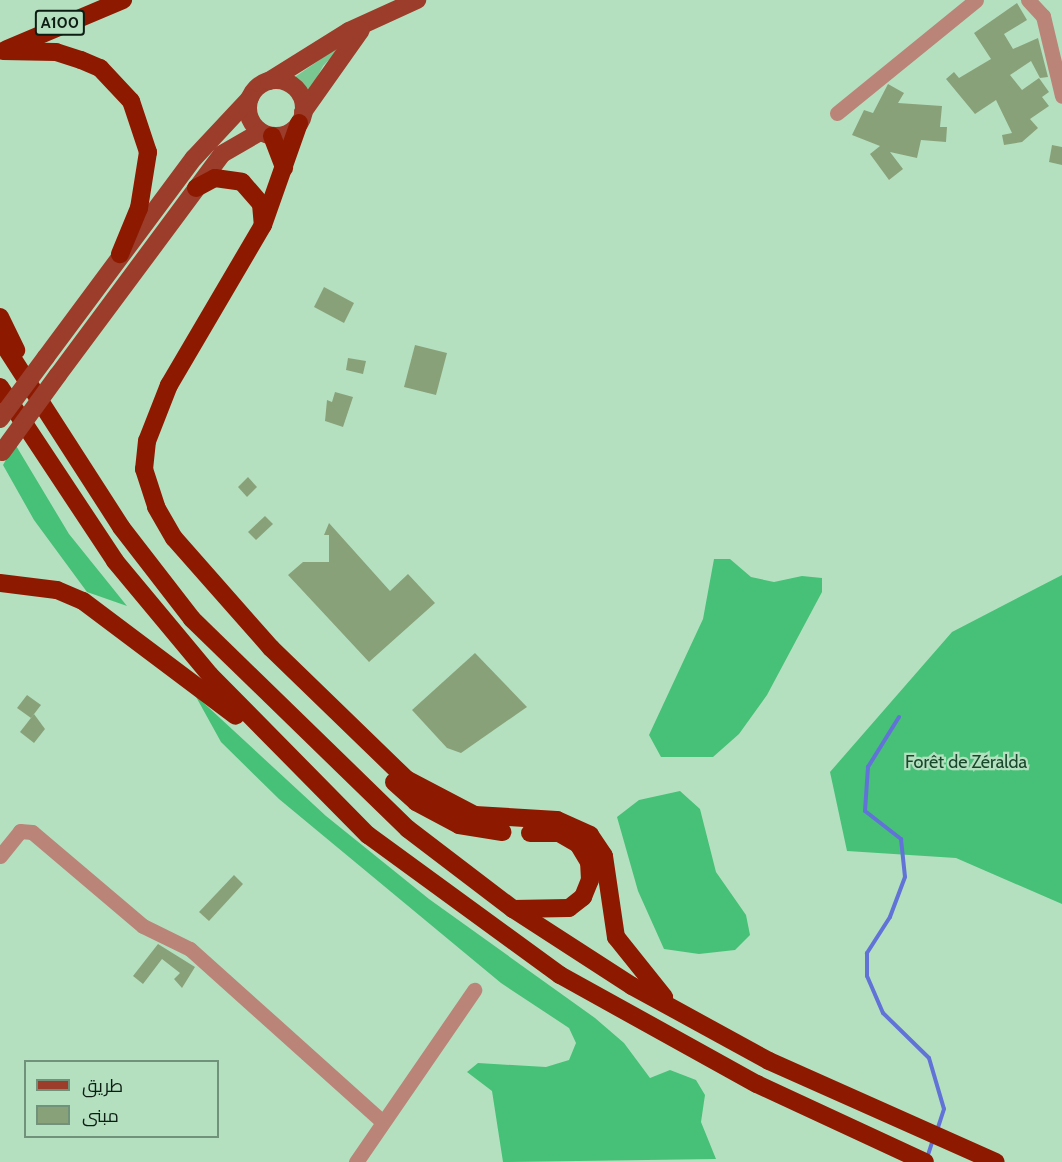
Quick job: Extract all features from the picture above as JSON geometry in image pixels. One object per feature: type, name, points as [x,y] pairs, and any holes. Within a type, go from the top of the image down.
[{"type":"highway","name":"A100","points":[[1,52],[123,0]]},
{"type":"highway","points":[[1,52],[56,52],[81,60],[100,68],[131,100],[148,152],[139,208],[120,254]]},
{"type":"highway","points":[[301,117],[285,168],[263,225],[169,385],[154,403],[135,450],[137,487],[160,535],[261,655],[416,802],[459,825],[551,832],[584,850],[590,880],[575,905],[557,911],[513,909]]},
{"type":"highway","points":[[266,134],[285,168]]},
{"type":"highway","points":[[196,188],[215,178],[242,183],[261,204],[263,225]]},
{"type":"highway","points":[[0,317],[23,375]]},
{"type":"highway","points":[[0,339],[121,527],[192,619],[408,829],[513,909],[675,1009],[769,1061],[996,1162]]},
{"type":"highway","points":[[169,385],[143,462],[156,507],[174,538],[306,686],[406,779],[475,815],[556,820],[590,835],[604,856],[616,937],[675,1009]]},
{"type":"highway","points":[[0,387],[115,561],[288,758],[368,835],[560,975],[758,1084],[925,1162]]},
{"type":"highway","points":[[0,583],[57,590],[107,615],[288,758]]},
{"type":"main road","points":[[0,419],[120,254],[250,98],[269,81],[370,21],[417,0]]},
{"type":"main road","points":[[1,454],[196,188],[229,148],[266,134],[285,135],[301,117],[370,21]]},
{"type":"main road","points":[[269,81],[294,88],[301,117]]},
{"type":"main road","points":[[250,98],[248,113],[266,134]]},
{"type":"street","points":[[837,113],[976,0]]},
{"type":"street","points":[[1028,0],[1043,16],[1062,96]]},
{"type":"street","points":[[0,856],[20,831],[32,832],[143,926],[190,949],[383,1122]]},
{"type":"street","points":[[356,1162],[474,990]]},
{"type":"green space","points":[[347,41],[323,66],[309,93],[292,79]]},
{"type":"green space","points":[[15,444],[69,534],[127,606],[87,592],[34,520],[3,465]]},
{"type":"green space","points":[[714,559],[730,559],[751,577],[774,582],[802,576],[822,578],[822,592],[767,695],[739,734],[713,757],[661,757],[649,735],[703,619]]},
{"type":"green space","name":"Forêt de Zéralda","points":[[1062,575],[1062,904],[956,858],[847,851],[830,772],[952,632]]},
{"type":"green space","points":[[195,695],[326,816],[429,899],[595,1018],[624,1043],[650,1078],[670,1070],[696,1080],[705,1095],[701,1122],[716,1159],[503,1162],[492,1091],[467,1072],[478,1063],[546,1067],[569,1060],[576,1043],[569,1028],[501,983],[279,799],[221,742]]},
{"type":"green space","points":[[680,791],[700,809],[716,872],[746,915],[750,935],[735,950],[699,954],[664,949],[638,891],[617,817],[639,800]]},
{"type":"building","points":[[1017,3],[1027,20],[1004,34],[1013,49],[1038,38],[1048,77],[1040,78],[1031,61],[1010,75],[1022,90],[1039,78],[1049,92],[1042,97],[1049,106],[1030,119],[1038,128],[1022,142],[1004,145],[1002,135],[1012,133],[996,100],[975,114],[946,79],[954,72],[959,78],[991,59],[974,33]]},
{"type":"building","points":[[888,84],[904,93],[898,103],[942,106],[940,127],[947,127],[946,142],[921,140],[917,158],[890,152],[903,169],[889,180],[870,154],[880,146],[852,135],[864,110],[873,113]]},
{"type":"building","points":[[1052,145],[1062,147],[1062,165],[1049,162]]},
{"type":"building","points":[[324,287],[354,303],[344,323],[314,307]]},
{"type":"building","points":[[415,345],[447,353],[436,395],[404,387]]},
{"type":"building","points":[[348,358],[366,361],[363,374],[346,370]]},
{"type":"building","points":[[335,392],[353,397],[343,427],[325,421],[327,400],[332,402]]},
{"type":"building","points":[[248,477],[257,487],[247,497],[238,487]]},
{"type":"building","points":[[265,516],[273,524],[256,540],[248,532]]},
{"type":"building","points":[[329,523],[390,591],[408,574],[435,603],[369,662],[288,575],[303,562],[329,562],[329,535],[324,535]]},
{"type":"building","points":[[475,653],[527,707],[461,753],[447,748],[412,710]]},
{"type":"building","points":[[27,695],[41,705],[31,718],[17,708]]},
{"type":"building","points":[[34,714],[45,729],[34,743],[20,732]]},
{"type":"building","points":[[234,875],[243,884],[209,921],[199,912]]},
{"type":"building","points":[[158,944],[195,967],[182,988],[174,979],[180,973],[162,959],[143,984],[133,976]]},
{"type":"waterway","points":[[899,717],[868,767],[865,811],[901,839],[905,877],[890,917],[867,953],[867,976],[883,1013],[929,1058],[944,1109],[937,1130]]},
{"type":"waterway","points":[[927,1158],[933,1140]]}]
